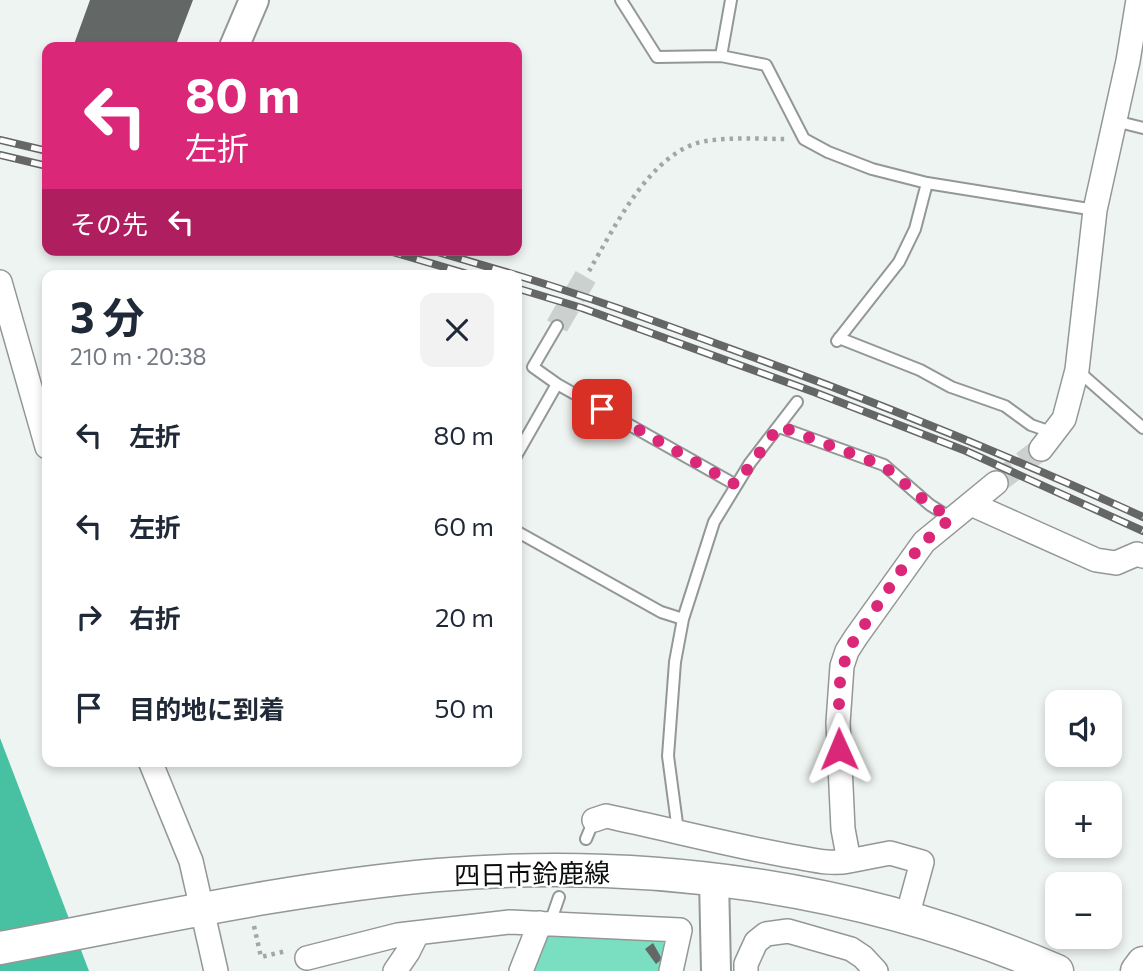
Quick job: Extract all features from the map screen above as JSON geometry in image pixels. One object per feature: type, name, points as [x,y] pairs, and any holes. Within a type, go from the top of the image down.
[{"type":"main road","name":"四日市鈴鹿線","points":[[0,948],[248,901],[388,881],[500,871],[562,869],[669,874],[795,891],[907,917],[1017,953],[1057,971]]},
{"type":"main road","points":[[1137,971],[1143,963]]},
{"type":"street","points":[[236,42],[254,0]]},
{"type":"street","points":[[1047,441],[1064,419],[1077,370],[1095,210],[1115,121],[1135,62],[1138,0]]},
{"type":"street","points":[[0,282],[42,429]]},
{"type":"street","points":[[849,860],[843,829],[838,723],[842,666],[851,644],[902,569],[924,542],[996,483]]},
{"type":"street","points":[[971,504],[1096,560],[1116,562],[1137,554],[1143,556]]},
{"type":"street","points":[[152,767],[191,861],[195,912],[216,971]]},
{"type":"street","points":[[590,829],[606,816],[825,862],[839,863],[890,853],[922,862],[907,917]]},
{"type":"street","points":[[714,879],[716,971]]},
{"type":"street","points":[[307,958],[398,935],[510,922],[545,923],[680,930],[671,971]]},
{"type":"street","points":[[521,971],[545,923]]},
{"type":"street","points":[[746,971],[746,964],[756,942],[766,934],[788,931],[851,949],[876,971]]},
{"type":"street","points":[[394,971],[417,934]]},
{"type":"lane","points":[[621,0],[657,57],[720,56],[766,65],[804,139],[828,152],[872,169],[927,183],[1095,210]]},
{"type":"lane","points":[[720,56],[731,0]]},
{"type":"lane","points":[[1115,121],[1143,128]]},
{"type":"lane","points":[[927,183],[915,229],[899,262],[838,339],[920,370],[951,387],[1005,406],[1047,441]]},
{"type":"lane","points":[[557,326],[533,367],[558,384],[736,485]]},
{"type":"lane","points":[[1077,370],[1143,428]]},
{"type":"lane","points":[[522,446],[558,384]]},
{"type":"lane","points":[[678,831],[667,756],[675,662],[683,619],[714,522],[736,485],[797,402]]},
{"type":"lane","points":[[779,426],[884,466],[930,505],[951,518]]},
{"type":"lane","points":[[522,534],[661,612],[683,619]]},
{"type":"lane","points":[[545,923],[559,897]]},
{"type":"path","points":[[589,271],[644,185],[671,157],[698,143],[708,141],[804,139]]},
{"type":"path","points":[[248,901],[261,957],[304,947],[307,958]]},
{"type":"shaded area","points":[[0,738],[89,971],[0,971]]},
{"type":"shaded area","points":[[545,934],[658,935],[668,949],[664,971],[529,971]]},
{"type":"building","points":[[90,0],[193,0],[177,42],[75,42]]},
{"type":"building","points":[[653,943],[662,959],[656,964],[645,949]]},
{"type":"tunnel","points":[[557,326],[589,271]]},
{"type":"tunnel","points":[[996,483],[1041,449]]},
{"type":"railway","points":[[0,140],[42,150]]},
{"type":"railway","points":[[0,155],[42,165]]},
{"type":"railway","points":[[406,256],[454,270]]},
{"type":"railway","points":[[451,256],[499,270]]},
{"type":"railway","points":[[522,277],[651,320],[835,388],[990,450],[1143,517]]},
{"type":"railway","points":[[522,290],[582,308],[814,392],[966,451],[1143,531]]},
{"type":"route","points":[[602,409],[736,485],[779,426],[884,466],[930,505],[951,518],[924,542],[902,569],[847,651],[839,687],[839,749]]}]
